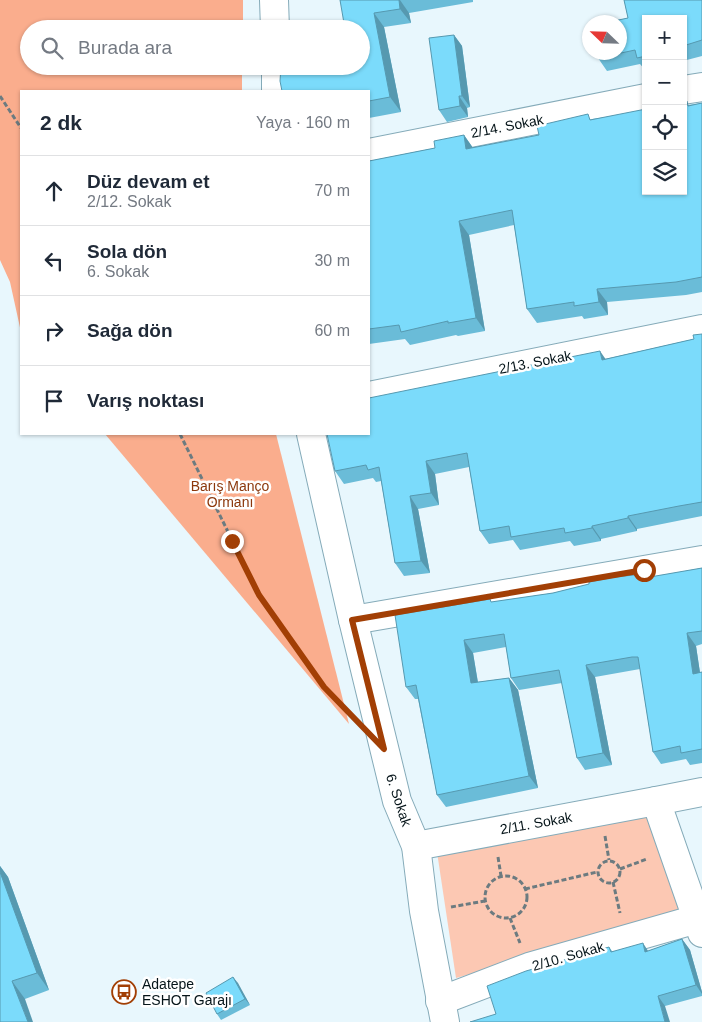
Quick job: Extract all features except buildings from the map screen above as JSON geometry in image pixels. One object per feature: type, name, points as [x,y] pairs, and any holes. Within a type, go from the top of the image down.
[{"type":"street","points":[[274,0],[275,20]]},
{"type":"street","points":[[276,75],[276,90]]},
{"type":"street","points":[[687,89],[702,87]]},
{"type":"street","name":"2/14. Sokak","points":[[370,154],[642,99]]},
{"type":"street","name":"2/13. Sokak","points":[[370,396],[702,329]]},
{"type":"street","name":"6. Sokak","points":[[311,435],[352,620],[397,801],[416,846],[424,911],[443,1012]]},
{"type":"street","points":[[352,620],[702,560]]},
{"type":"street","name":"2/11. Sokak","points":[[416,846],[702,792]]},
{"type":"street","points":[[656,802],[700,926]]},
{"type":"street","name":"2/10. Sokak","points":[[443,1012],[529,967],[700,926]]},
{"type":"path","points":[[0,96],[20,126]]},
{"type":"path","points":[[180,435],[259,595],[324,687],[351,714]]},
{"type":"path","points":[[606,861],[613,861],[620,869],[618,878],[609,883],[600,879],[597,872],[600,865],[606,861]]},
{"type":"path","points":[[525,889],[597,872]]},
{"type":"path","points":[[501,876],[515,878],[525,889],[527,896],[523,910],[510,918],[496,917],[487,908],[485,901],[486,888],[495,878],[501,876]]},
{"type":"path","points":[[424,911],[485,901]]},
{"type":"shaded area","points":[[646,809],[686,913],[456,978],[437,852]]},
{"type":"green space","points":[[0,0],[243,0],[243,20],[20,20],[20,75],[242,75],[242,90],[20,90],[20,327],[10,282],[0,260]]},
{"type":"green space","name":"Barış Manço Ormanı","points":[[106,435],[276,435],[349,724]]},
{"type":"place","name":"Adatepe ESHOT Garajı","points":[[124,992]]},
{"type":"route","points":[[232,541],[259,595],[324,687],[384,749],[352,620],[644,570]]}]
